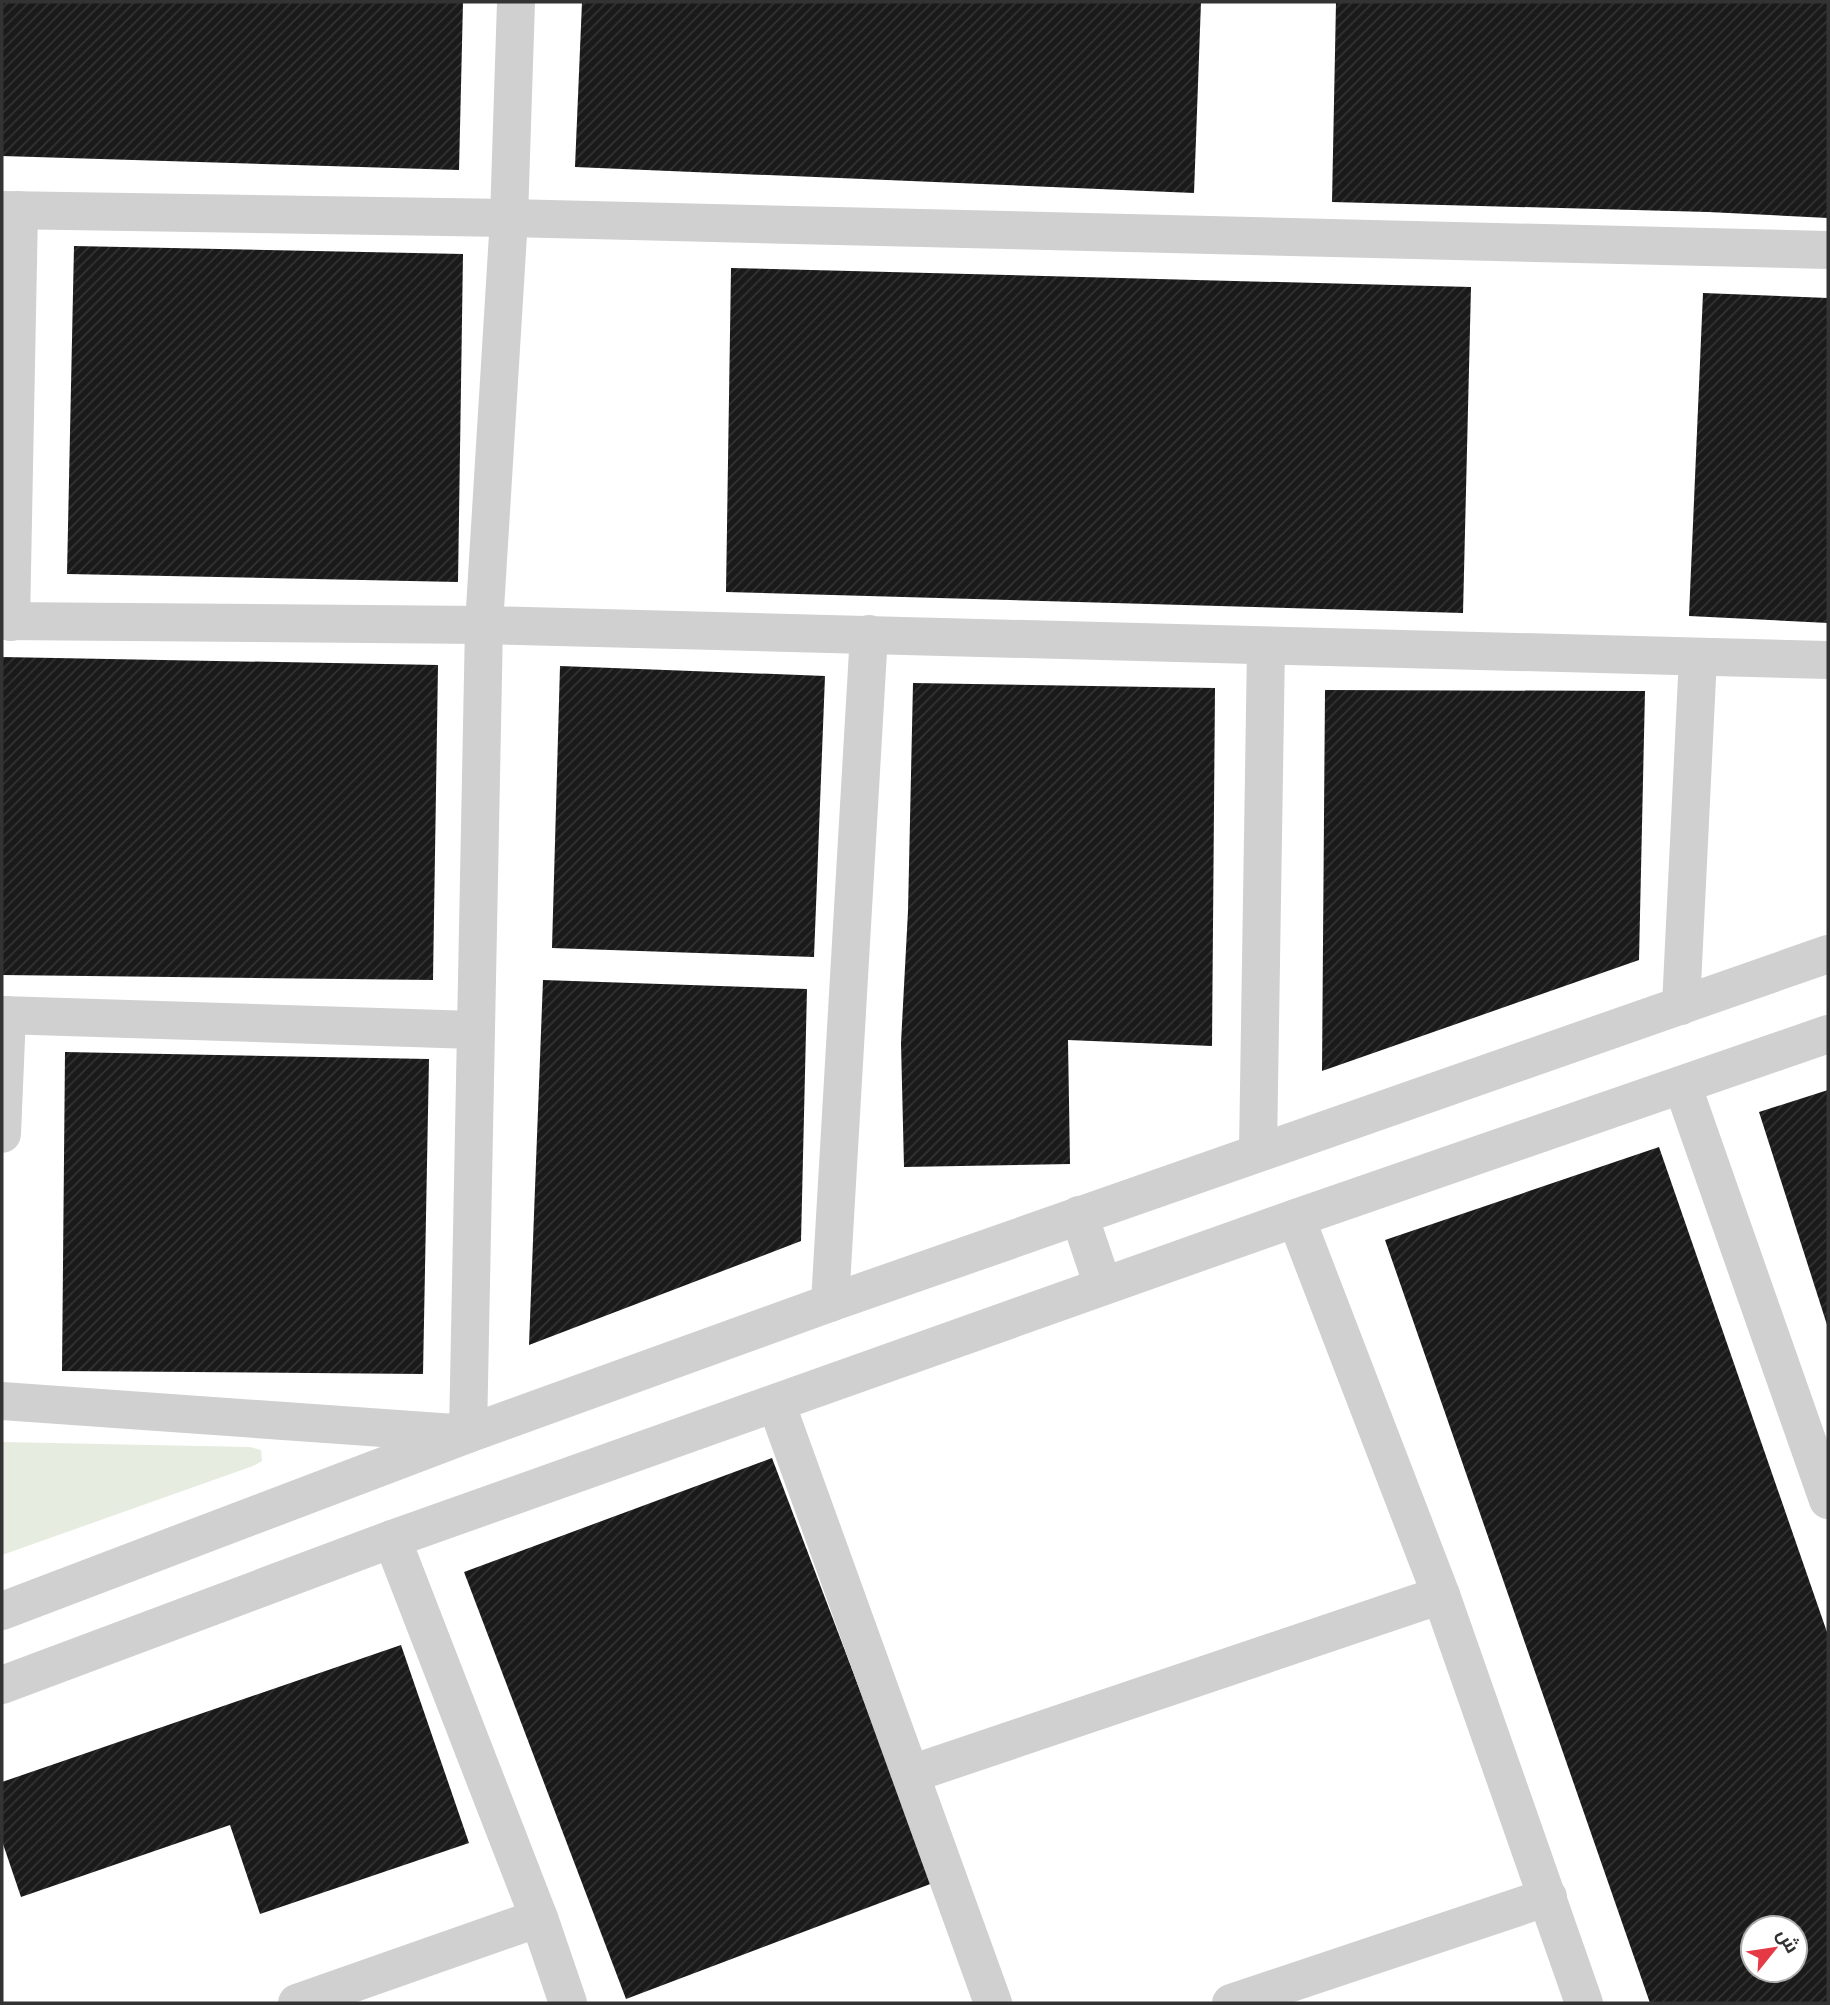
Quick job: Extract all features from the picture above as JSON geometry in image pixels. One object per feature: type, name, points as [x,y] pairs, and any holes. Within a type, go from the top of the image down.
[{"type":"street","points":[[468,1434],[484,625],[509,218],[516,2]]},
{"type":"street","points":[[1828,250],[509,218],[10,210],[7,621],[484,625],[1828,660]]},
{"type":"street","points":[[830,1303],[869,634]]},
{"type":"street","points":[[1258,1151],[1266,647]]},
{"type":"street","points":[[1681,1006],[1698,657]]},
{"type":"street","points":[[2,1611],[468,1434],[830,1303],[1258,1151],[1828,954]]},
{"type":"street","points":[[2,1134],[4,1015],[474,1030]]},
{"type":"street","points":[[2,1685],[391,1539],[1296,1218],[1683,1087],[1828,1034]]},
{"type":"street","points":[[1683,1087],[1819,1445],[1828,1500]]},
{"type":"street","points":[[1079,1215],[1103,1286]]},
{"type":"street","points":[[1296,1218],[1441,1595],[1584,2003]]},
{"type":"street","points":[[2,1401],[468,1434]]},
{"type":"street","points":[[776,1403],[993,2003]]},
{"type":"street","points":[[391,1539],[538,1918],[568,2003]]},
{"type":"street","points":[[911,1774],[1441,1595]]},
{"type":"street","points":[[1231,2003],[1548,1897]]},
{"type":"street","points":[[297,2003],[538,1918]]},
{"type":"shaded area","points":[[2,1442],[250,1447],[261,1450],[262,1461],[2,1555]]},
{"type":"building","points":[[2,2],[463,2],[459,170],[2,156]]},
{"type":"building","points":[[582,2],[1201,2],[1194,193],[575,167]]},
{"type":"building","points":[[1336,2],[1828,2],[1828,218],[1708,212],[1332,202]]},
{"type":"building","points":[[74,246],[463,254],[458,582],[67,574]]},
{"type":"building","points":[[731,268],[1471,287],[1463,613],[726,592]]},
{"type":"building","points":[[1703,293],[1828,298],[1828,623],[1689,616]]},
{"type":"building","points":[[2,657],[438,665],[433,980],[2,975]]},
{"type":"building","points":[[560,666],[825,676],[814,957],[552,948]]},
{"type":"building","points":[[913,683],[1215,688],[1212,1046],[1068,1040],[1070,1164],[904,1167],[901,1043],[908,911]]},
{"type":"building","points":[[1325,690],[1645,691],[1639,960],[1322,1071]]},
{"type":"building","points":[[543,980],[807,989],[801,1241],[529,1345]]},
{"type":"building","points":[[65,1052],[429,1059],[423,1374],[62,1371]]},
{"type":"building","points":[[1828,1090],[1828,1328],[1759,1112]]},
{"type":"building","points":[[1659,1147],[1828,1635],[1828,2003],[1650,2003],[1385,1240]]},
{"type":"building","points":[[772,1458],[933,1883],[626,1999],[464,1572]]},
{"type":"building","points":[[401,1645],[469,1843],[260,1914],[230,1825],[21,1897],[2,1841],[2,1782]]}]
